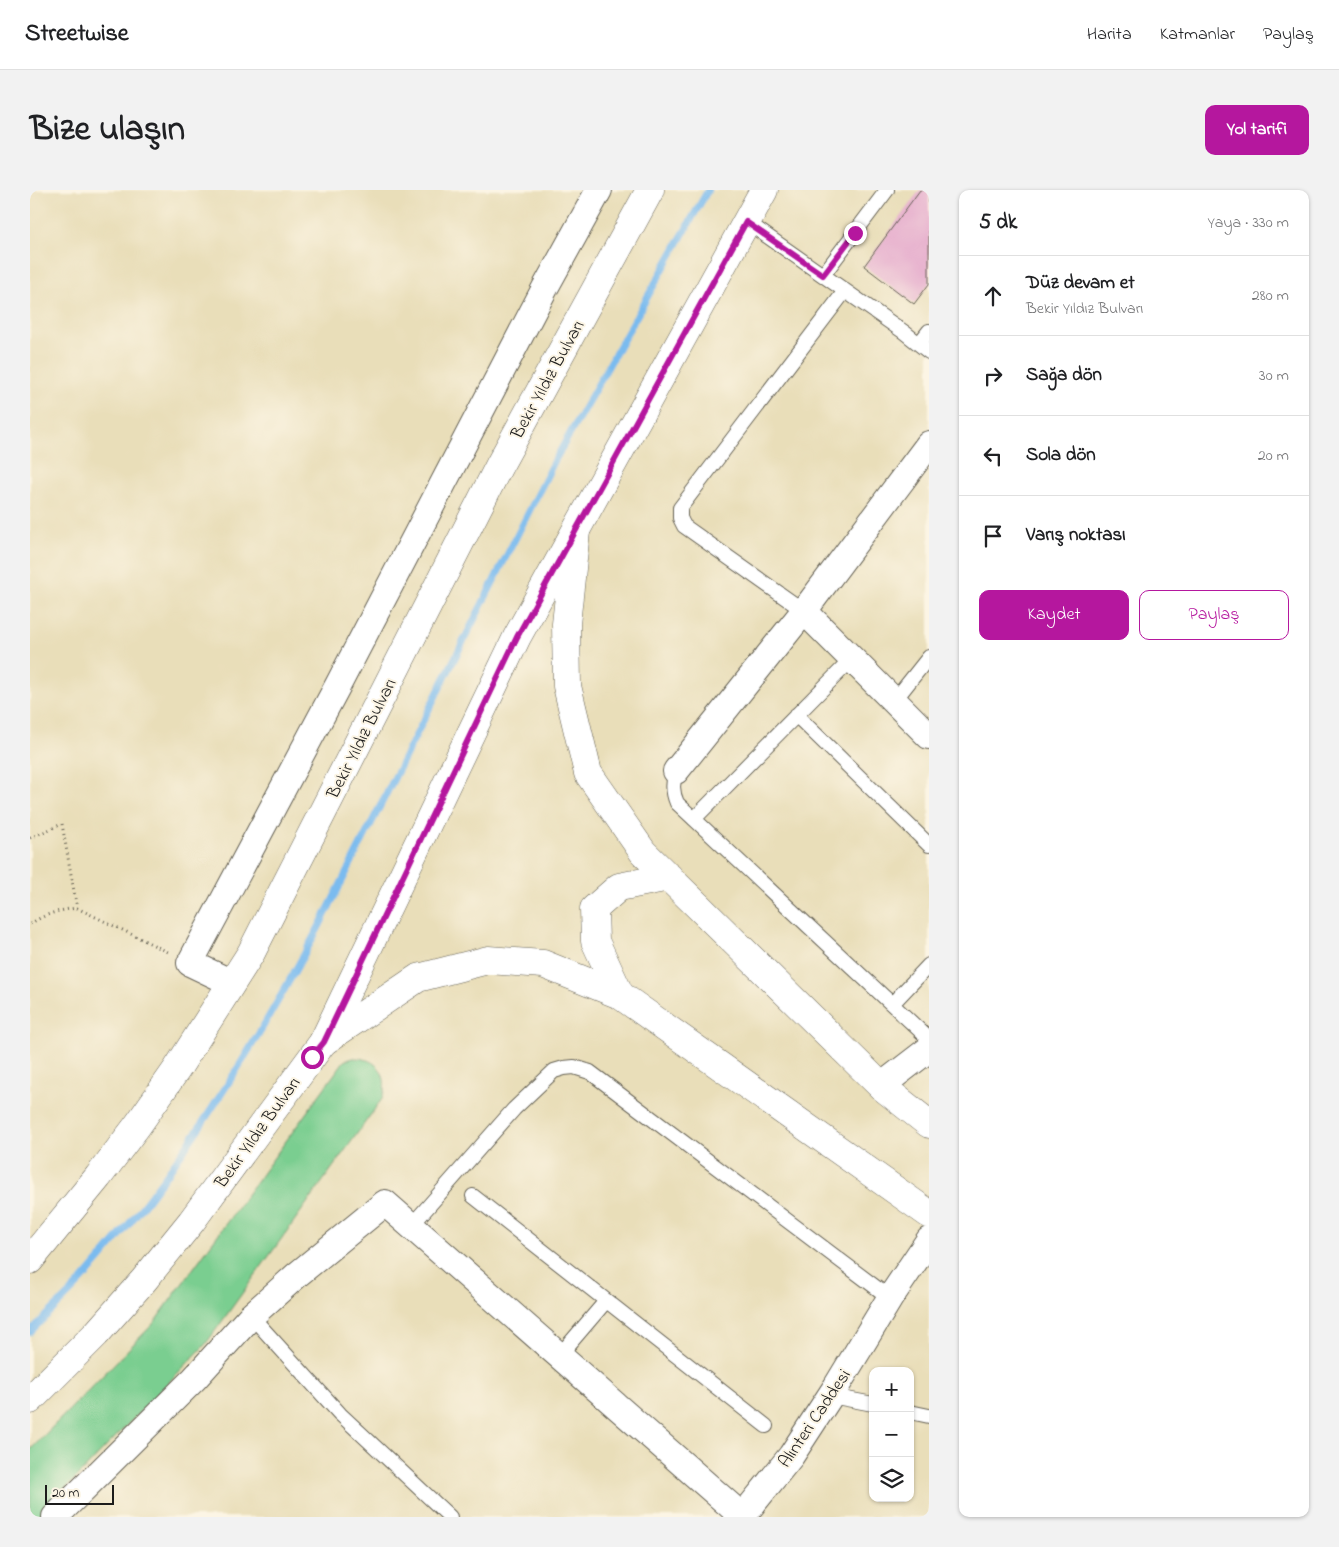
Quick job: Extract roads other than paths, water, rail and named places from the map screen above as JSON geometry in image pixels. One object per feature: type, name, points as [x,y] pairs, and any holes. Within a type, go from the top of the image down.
[{"type":"main road","name":"Bekir Yıldız Bulvarı","points":[[30,1260],[137,1126],[177,1069],[251,953],[499,466],[650,190]]},
{"type":"main road","name":"Bekir Yıldız Bulvarı","points":[[30,1400],[96,1334],[144,1280],[191,1222],[324,1042],[517,637],[764,190]]},
{"type":"main road","points":[[576,531],[566,624],[567,686],[588,773],[643,852],[881,1086],[929,1124]]},
{"type":"main road","points":[[620,995],[595,941],[594,909],[619,887],[669,877]]},
{"type":"main road","points":[[324,1042],[418,978],[488,960],[543,964],[620,995],[929,1214]]},
{"type":"street","points":[[232,984],[190,963],[545,288],[599,190]]},
{"type":"street","points":[[676,771],[804,611],[929,444]]},
{"type":"street","points":[[804,611],[929,736]]},
{"type":"street","points":[[881,1086],[929,1049]]},
{"type":"street","points":[[55,1517],[194,1379],[251,1316],[298,1274],[385,1203],[742,1516]]},
{"type":"street","name":"Alınteri Caddesi","points":[[742,1516],[791,1456],[890,1298],[929,1240]]},
{"type":"lane","points":[[823,275],[887,190]]},
{"type":"lane","points":[[746,222],[904,332],[924,348],[929,331]]},
{"type":"lane","points":[[804,611],[684,526],[680,508],[845,291]]},
{"type":"lane","points":[[894,702],[929,656]]},
{"type":"lane","points":[[694,819],[852,659]]},
{"type":"lane","points":[[796,715],[929,845]]},
{"type":"lane","points":[[676,771],[673,780],[674,796],[677,803],[929,1039]]},
{"type":"lane","points":[[892,1004],[929,964]]},
{"type":"lane","points":[[411,1226],[514,1108],[554,1071],[574,1067],[590,1072],[890,1298]]},
{"type":"lane","points":[[472,1196],[766,1426]]},
{"type":"lane","points":[[559,1356],[606,1301]]},
{"type":"lane","points":[[251,1316],[340,1414],[450,1517]]},
{"type":"lane","points":[[830,1396],[869,1403]]},
{"type":"lane","points":[[914,1413],[929,1416]]},
{"type":"waterway","points":[[30,1332],[84,1278],[151,1195],[212,1108],[268,1018],[320,925],[555,460],[708,190]]}]
